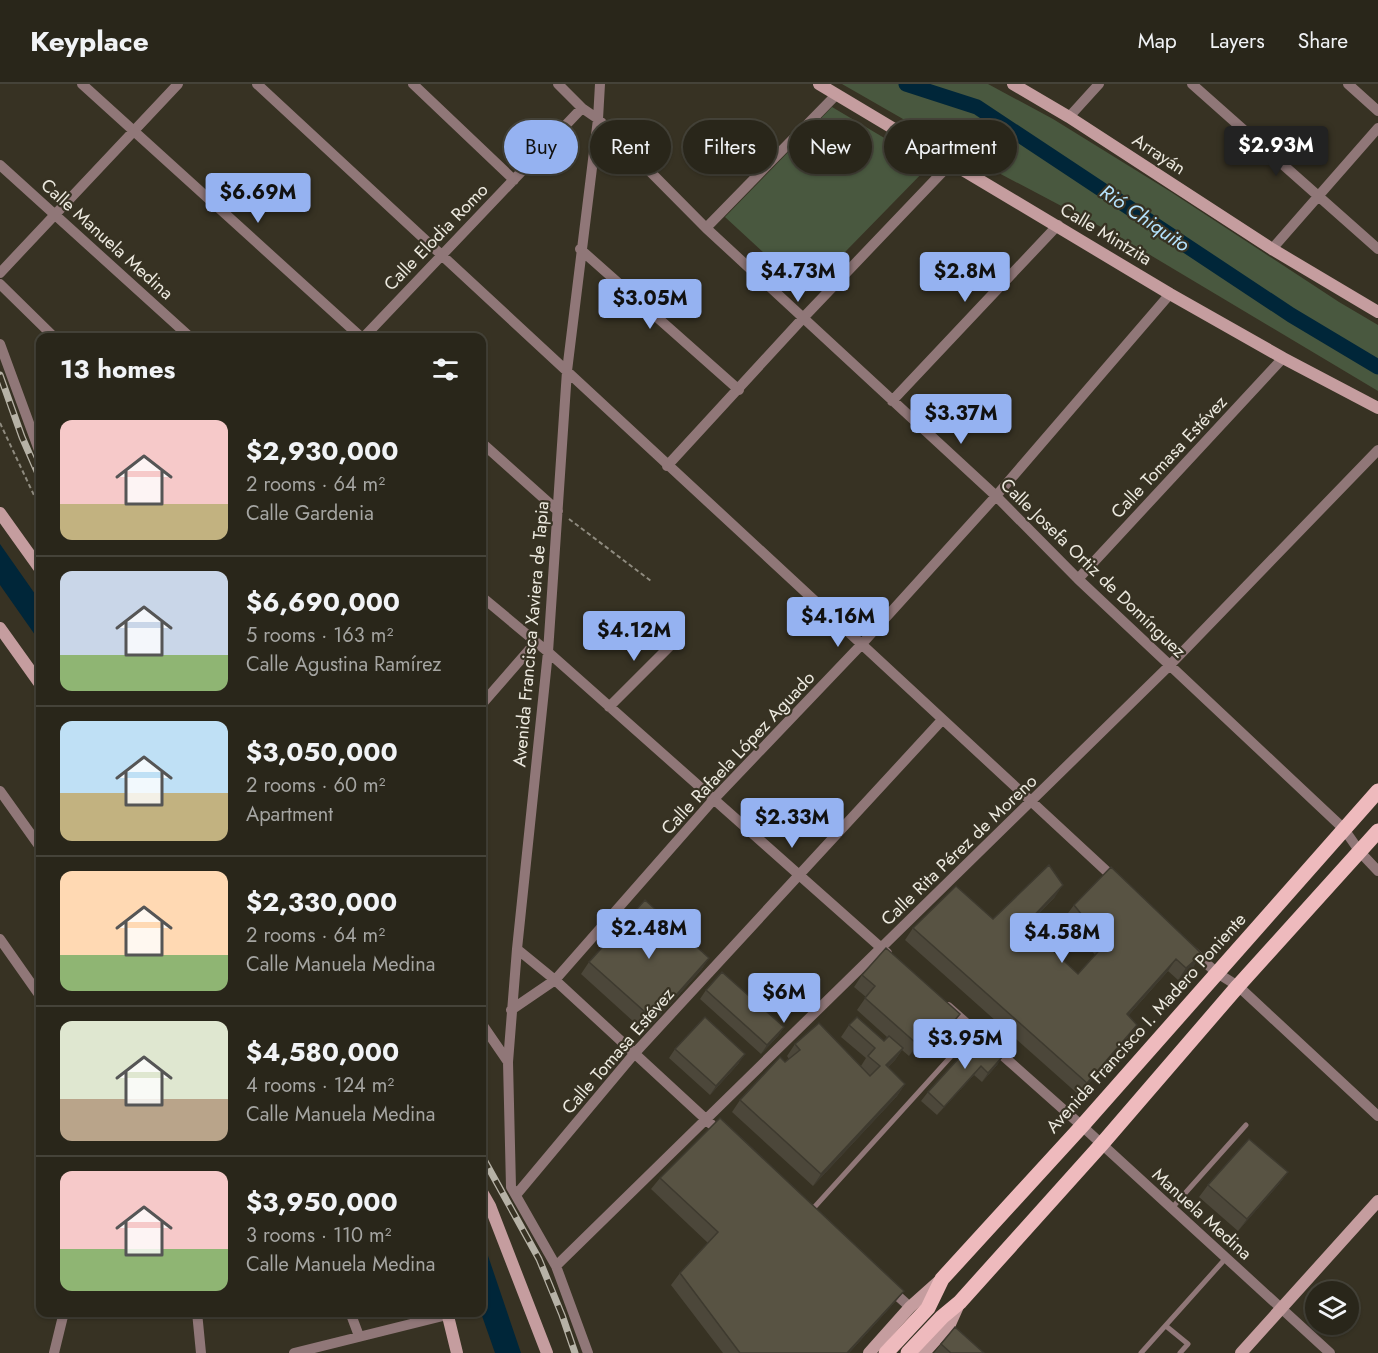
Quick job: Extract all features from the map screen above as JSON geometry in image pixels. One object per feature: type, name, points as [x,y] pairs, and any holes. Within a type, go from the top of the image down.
[{"type":"main road","name":"Avenida Francisco I. Madero Poniente","points":[[885,1353],[928,1308],[942,1279],[1082,1126],[1378,791]]},
{"type":"main road","points":[[908,1353],[942,1317],[960,1302],[1101,1145],[1238,986],[1378,831]]},
{"type":"street","points":[[82,84],[357,333]]},
{"type":"street","points":[[0,273],[178,84]]},
{"type":"street","points":[[257,84],[1122,886]]},
{"type":"street","points":[[413,84],[514,180]]},
{"type":"street","name":"Calle Josefa Ortiz de Domínguez","points":[[558,84],[582,108],[598,119],[706,228],[996,496],[1078,579],[1344,829],[1360,852],[1378,871]]},
{"type":"street","name":"Avenida Francisca Xaviera de Tapia","points":[[514,1191],[508,1062],[512,1010],[548,652],[567,371],[580,249],[598,119],[600,84]]},
{"type":"street","name":"Calle Mintzita","points":[[819,84],[884,122]]},
{"type":"street","name":"Arrayán","points":[[1013,84],[1069,117],[1272,249],[1378,312]]},
{"type":"street","points":[[1069,117],[1099,84]]},
{"type":"street","points":[[1192,84],[1378,249]]},
{"type":"street","points":[[1348,84],[1378,111]]},
{"type":"street","points":[[706,228],[836,94]]},
{"type":"street","name":"Calle Elodia Romo","points":[[368,333],[582,108]]},
{"type":"street","points":[[1272,249],[1378,128]]},
{"type":"street","name":"Calle Manuela Medina","points":[[0,165],[185,333]]},
{"type":"street","points":[[667,466],[804,317],[941,174]]},
{"type":"street","name":"Calle Mintzita","points":[[972,174],[1170,294],[1283,358],[1378,408]]},
{"type":"street","points":[[892,401],[1058,225]]},
{"type":"street","points":[[580,249],[739,390]]},
{"type":"street","points":[[0,284],[50,333]]},
{"type":"street","name":"Calle Rafaela López Aguado","points":[[512,1010],[555,980],[714,799],[861,645],[996,496],[1170,294]]},
{"type":"street","points":[[0,344],[36,442]]},
{"type":"street","name":"Calle Tomasa Estévez","points":[[1078,579],[1283,358]]},
{"type":"street","points":[[486,447],[558,511]]},
{"type":"street","name":"Calle Rita Pérez de Moreno","points":[[556,1266],[1170,666],[1378,450]]},
{"type":"street","points":[[0,513],[36,563]]},
{"type":"street","points":[[486,600],[548,652],[898,963]]},
{"type":"street","points":[[0,628],[36,678]]},
{"type":"street","points":[[609,707],[678,638]]},
{"type":"street","points":[[486,699],[536,642]]},
{"type":"street","name":"Calle Tomasa Estévez","points":[[514,1191],[634,1054],[942,720]]},
{"type":"street","points":[[0,791],[36,842]]},
{"type":"street","points":[[0,939],[36,990]]},
{"type":"street","points":[[1182,942],[1217,973],[1238,986],[1378,1116]]},
{"type":"street","points":[[517,949],[555,980],[724,1135]]},
{"type":"street","points":[[940,1001],[1101,1145]]},
{"type":"street","points":[[486,1029],[508,1062]]},
{"type":"street","name":"Manuela Medina","points":[[1101,1145],[1330,1353]]},
{"type":"street","points":[[514,1191],[556,1266],[588,1353]]},
{"type":"street","points":[[486,1199],[547,1353]]},
{"type":"street","points":[[1241,1353],[1378,1201]]},
{"type":"street","name":"Avenida Francisco I. Madero Poniente","points":[[869,1353],[910,1307],[942,1279]]},
{"type":"street","points":[[885,1284],[910,1307]]},
{"type":"street","points":[[924,1353],[955,1328],[960,1302]]},
{"type":"street","points":[[54,1353],[63,1317]]},
{"type":"street","points":[[197,1317],[201,1353]]},
{"type":"street","points":[[352,1317],[359,1336]]},
{"type":"street","points":[[294,1353],[435,1317]]},
{"type":"street","points":[[448,1317],[457,1353]]},
{"type":"lane","points":[[808,1213],[974,1031]]},
{"type":"lane","points":[[1171,1209],[1246,1125]]},
{"type":"lane","points":[[1141,1353],[1226,1258]]},
{"type":"lane","points":[[1166,1326],[1188,1344],[1180,1353]]},
{"type":"path","points":[[0,423],[36,500]]},
{"type":"path","points":[[558,511],[651,581]]},
{"type":"green space","points":[[842,84],[988,84],[1053,119],[1378,325],[1378,391],[1120,237],[1001,174],[1017,174],[1017,120],[905,120]]},
{"type":"green space","points":[[832,107],[854,120],[819,120]]},
{"type":"green space","points":[[872,131],[884,138],[884,174],[921,174],[806,292],[725,217],[767,174],[777,174],[777,164],[789,151],[789,174],[872,174]]},
{"type":"water","points":[[0,544],[36,595],[36,636],[0,585]]},
{"type":"water","points":[[486,1250],[521,1353],[495,1353],[482,1317],[486,1317]]},
{"type":"building","points":[[1049,865],[1063,885],[1025,925],[1078,974],[1105,944],[1074,905],[1111,867],[1202,954],[1186,968],[1176,959],[1127,1014],[1137,1025],[1087,1083],[913,928],[956,886],[993,919]]},
{"type":"building","points":[[645,900],[709,958],[654,1020],[589,962]]},
{"type":"building","points":[[886,948],[960,1014],[937,1041],[927,1033],[917,1044],[865,998],[875,986],[862,975]]},
{"type":"building","points":[[722,972],[784,1027],[767,1045],[706,990]]},
{"type":"building","points":[[705,1017],[745,1054],[716,1086],[675,1049]]},
{"type":"building","points":[[857,1017],[884,1041],[889,1036],[903,1048],[886,1065],[905,1084],[821,1174],[740,1100],[780,1057],[785,1062],[800,1050],[795,1044],[819,1023],[870,1076],[880,1066],[868,1056],[875,1048],[849,1025]]},
{"type":"building","points":[[980,1035],[1003,1056],[988,1073],[981,1066],[944,1107],[928,1092]]},
{"type":"building","points":[[720,1118],[904,1291],[847,1353],[740,1353],[680,1273],[718,1232],[660,1178]]},
{"type":"building","points":[[1249,1139],[1288,1172],[1247,1219],[1208,1185]]},
{"type":"building","points":[[955,1327],[984,1353],[951,1353],[941,1344]]},
{"type":"waterway","name":"Rió Chiquito","points":[[906,84],[977,107],[1291,315],[1378,367]]},
{"type":"railway","points":[[0,375],[36,469]]},
{"type":"railway","points":[[486,1163],[539,1259],[575,1353]]}]
